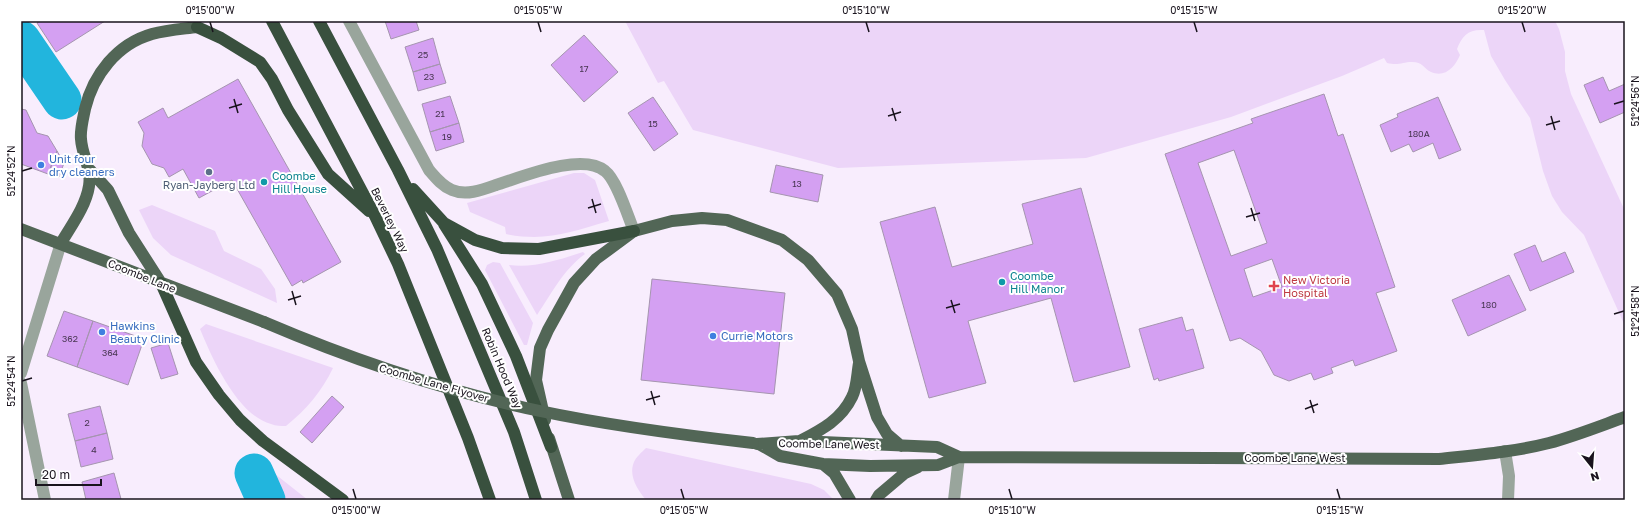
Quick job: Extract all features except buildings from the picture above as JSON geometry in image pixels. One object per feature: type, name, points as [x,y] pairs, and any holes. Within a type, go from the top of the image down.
[{"type":"highway","points":[[197,24],[208,21]]},
{"type":"highway","name":"Beverley Way","points":[[272,21],[398,264],[468,438],[490,500]]},
{"type":"highway","points":[[319,21],[398,170],[424,203],[444,223],[485,292],[516,356],[551,447]]},
{"type":"highway","points":[[197,24],[260,62],[272,79],[288,110],[328,174],[374,216]]},
{"type":"highway","name":"Robin Hood Way","points":[[398,170],[437,249],[514,432],[536,500]]},
{"type":"highway","points":[[444,223],[475,240],[502,248],[539,249],[634,231]]},
{"type":"highway","points":[[161,283],[196,362],[219,395],[240,420],[262,441],[343,500]]},
{"type":"main road","points":[[61,243],[87,196],[90,186],[90,170],[80,139],[89,94],[105,67],[117,53],[133,41],[152,34],[197,24]]},
{"type":"main road","points":[[90,170],[108,190],[129,233],[161,283]]},
{"type":"main road","points":[[569,500],[551,447],[536,380],[540,348],[548,330],[574,283],[596,258],[634,231],[672,221],[702,218],[727,220],[782,240],[808,260],[837,294],[852,329],[859,360],[877,417],[887,434],[901,446]]},
{"type":"main road","name":"Coombe Lane","points":[[21,229],[61,243],[264,322]]},
{"type":"main road","name":"Coombe Lane Flyover","points":[[264,322],[326,348],[369,363],[485,398],[599,423],[677,435],[756,444]]},
{"type":"main road","points":[[799,441],[824,428],[841,415],[853,396],[859,360]]},
{"type":"main road","name":"Coombe Lane West","points":[[756,444],[780,456],[823,464],[921,465],[938,464],[959,457],[1439,459],[1505,451],[1548,443],[1591,430],[1625,417]]},
{"type":"main road","name":"Coombe Lane West","points":[[756,444],[799,441],[938,447],[959,457]]},
{"type":"main road","points":[[823,464],[834,473],[850,500]]},
{"type":"main road","points":[[876,500],[878,495],[905,474],[921,465]]},
{"type":"street","points":[[349,21],[429,170],[435,178],[452,190],[465,192],[479,191],[554,168],[576,163],[593,165],[605,171],[616,187],[634,231]]},
{"type":"street","points":[[21,373],[61,243]]},
{"type":"street","points":[[21,383],[45,500]]},
{"type":"street","points":[[1505,451],[1509,476],[1508,500]]},
{"type":"street","points":[[954,500],[959,457]]},
{"type":"shaded area","points":[[625,21],[1555,21],[1559,29],[1565,52],[1565,71],[1571,94],[1625,211],[1625,326],[1584,235],[1562,212],[1552,196],[1543,171],[1530,118],[1491,56],[1484,30],[1478,30],[1466,34],[1461,40],[1457,49],[1460,55],[1455,64],[1449,70],[1441,74],[1431,72],[1416,62],[1398,64],[1387,63],[1384,58],[1342,76],[1231,117],[1086,158],[838,168],[693,130],[664,81],[658,83]]},
{"type":"shaded area","points":[[574,173],[584,173],[595,180],[609,221],[558,235],[534,237],[521,236],[506,234],[505,227],[470,212],[467,203]]},
{"type":"shaded area","points":[[152,205],[215,231],[224,251],[261,269],[275,289],[277,303],[171,255],[153,238],[139,210]]},
{"type":"shaded area","points":[[583,252],[585,254],[570,267],[537,315],[509,265],[519,266],[538,264]]},
{"type":"shaded area","points":[[493,262],[500,263],[533,323],[527,345],[524,345],[485,270],[487,265]]},
{"type":"shaded area","points":[[206,324],[333,368],[319,392],[300,413],[286,426],[273,425],[259,419],[247,409],[227,384],[211,355],[200,329]]},
{"type":"shaded area","points":[[646,448],[811,484],[824,490],[834,500],[646,500],[633,478],[632,467],[635,460]]},
{"type":"shaded area","points":[[270,470],[308,500],[283,500]]},
{"type":"waterway","points":[[21,40],[62,100]]},
{"type":"waterway","points":[[254,473],[266,500]]},
{"type":"place","name":"Unit four dry cleaners","points":[[41,165]]},
{"type":"place","name":"Ryan-Jayberg Ltd","points":[[209,172]]},
{"type":"place","name":"Coombe Hill House","points":[[264,182]]},
{"type":"place","name":"Coombe Hill Manor","points":[[1002,282]]},
{"type":"place","name":"New Victoria Hospital","points":[[1274,286]]},
{"type":"place","name":"Hawkins Beauty Clinic","points":[[102,332]]},
{"type":"place","name":"Currie Motors","points":[[713,336]]}]
